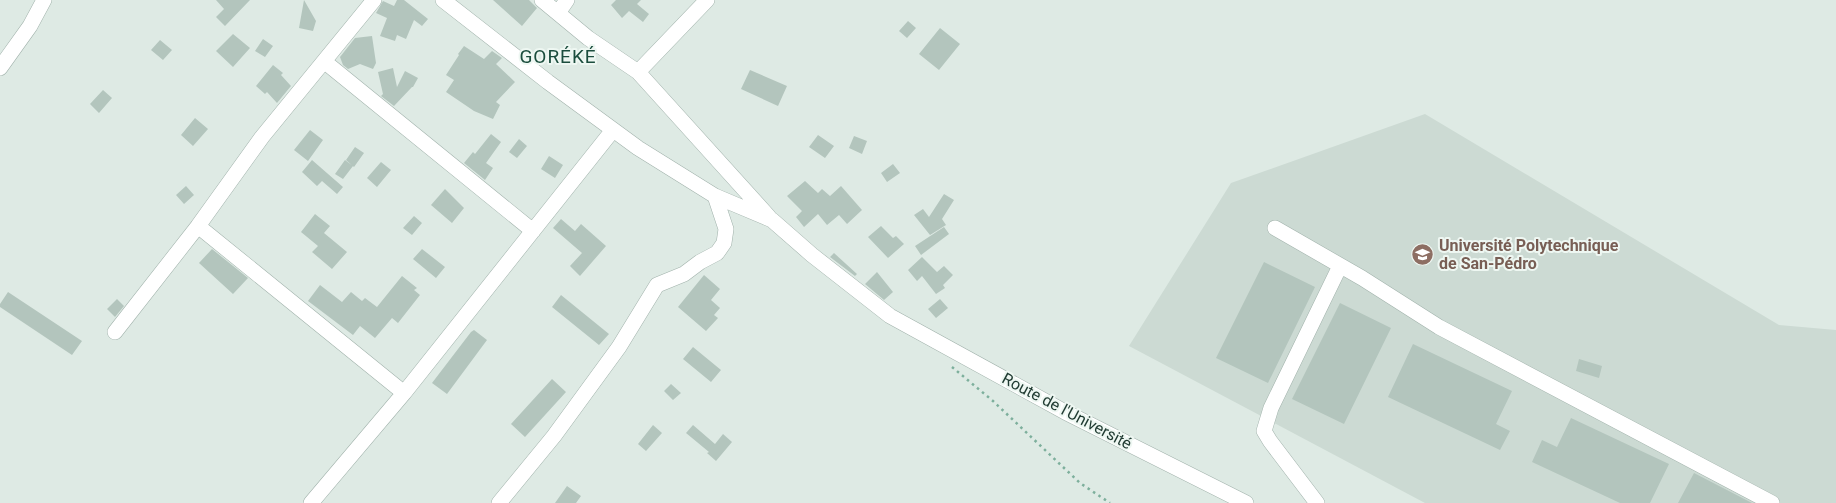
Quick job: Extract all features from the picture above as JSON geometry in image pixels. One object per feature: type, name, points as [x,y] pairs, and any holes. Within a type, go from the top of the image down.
[{"type":"street","points":[[0,68],[30,26],[44,0]]},
{"type":"street","points":[[115,332],[198,226],[262,137],[374,0]]},
{"type":"street","points":[[443,0],[541,77],[638,148],[715,196],[772,220]]},
{"type":"street","points":[[542,0],[588,38],[638,72],[772,220]]},
{"type":"street","points":[[558,13],[567,0]]},
{"type":"street","points":[[638,72],[707,0]]},
{"type":"street","points":[[325,62],[533,231]]},
{"type":"street","points":[[310,503],[404,393],[613,130]]},
{"type":"street","points":[[499,503],[554,436],[601,372],[619,347],[657,285],[684,274],[700,262],[717,253],[724,242],[726,230],[715,196]]},
{"type":"street","name":"Route de l'Université","points":[[772,220],[812,256],[890,316],[1065,412],[1246,503]]},
{"type":"street","points":[[198,226],[404,393]]},
{"type":"street","points":[[1275,228],[1438,327],[1772,503]]},
{"type":"street","points":[[1317,503],[1264,431],[1271,408],[1340,266]]},
{"type":"path","points":[[949,365],[994,401],[1080,483],[1110,503]]},
{"type":"shaded area","name":"Université Polytechnique de San-Pédro","points":[[1425,114],[1779,325],[1836,330],[1836,503],[1425,503],[1129,346],[1231,183]]},
{"type":"building","points":[[216,0],[250,0],[225,26],[216,17],[224,9]]},
{"type":"building","points":[[304,0],[316,21],[313,31],[299,28]]},
{"type":"building","points":[[397,0],[404,0],[428,19],[422,26],[414,20],[406,39],[397,35],[395,41],[380,36],[387,18],[376,13],[383,1],[394,6]]},
{"type":"building","points":[[493,0],[529,0],[537,8],[522,26]]},
{"type":"building","points":[[616,0],[641,0],[637,4],[649,14],[643,22],[629,11],[622,18],[611,5]]},
{"type":"building","points":[[908,21],[916,28],[907,38],[899,31]]},
{"type":"building","points":[[940,28],[960,44],[939,70],[919,54]]},
{"type":"building","points":[[233,34],[250,48],[233,67],[216,51]]},
{"type":"building","points":[[372,36],[376,63],[373,69],[360,64],[348,69],[343,65],[340,57],[355,38]]},
{"type":"building","points":[[263,39],[273,46],[265,57],[255,51]]},
{"type":"building","points":[[160,40],[172,50],[163,60],[151,50]]},
{"type":"building","points":[[464,46],[484,59],[492,51],[502,58],[496,64],[515,82],[496,102],[500,105],[493,119],[474,111],[446,92],[454,80],[446,75]]},
{"type":"building","points":[[273,65],[283,73],[281,75],[291,86],[277,103],[267,92],[265,94],[256,86]]},
{"type":"building","points":[[393,68],[397,87],[405,71],[418,78],[413,87],[394,106],[381,96],[383,94],[378,72]]},
{"type":"building","points":[[750,70],[787,86],[778,106],[741,89]]},
{"type":"building","points":[[103,90],[112,98],[99,113],[90,104]]},
{"type":"building","points":[[195,118],[208,129],[193,146],[181,135]]},
{"type":"building","points":[[310,130],[323,140],[308,161],[294,150]]},
{"type":"building","points":[[491,134],[501,142],[486,163],[493,168],[485,180],[464,163],[473,152],[475,154]]},
{"type":"building","points":[[818,135],[834,146],[825,158],[809,147]]},
{"type":"building","points":[[854,136],[867,141],[862,154],[849,148]]},
{"type":"building","points":[[519,139],[527,146],[517,158],[509,152]]},
{"type":"building","points":[[355,147],[364,153],[354,167],[346,160]]},
{"type":"building","points":[[549,156],[563,165],[555,178],[541,169]]},
{"type":"building","points":[[312,160],[343,187],[337,194],[322,181],[317,186],[302,172]]},
{"type":"building","points":[[345,160],[353,166],[343,179],[335,174]]},
{"type":"building","points":[[381,162],[391,170],[377,187],[367,178]]},
{"type":"building","points":[[893,164],[900,173],[887,182],[881,173]]},
{"type":"building","points":[[805,181],[818,193],[822,189],[830,196],[841,186],[862,210],[847,224],[839,215],[827,225],[818,214],[804,227],[796,217],[802,211],[787,196]]},
{"type":"building","points":[[186,186],[194,195],[184,204],[176,195]]},
{"type":"building","points":[[445,189],[464,208],[452,223],[431,205]]},
{"type":"building","points":[[944,194],[954,200],[942,219],[946,225],[930,235],[914,215],[923,209],[929,217]]},
{"type":"building","points":[[315,214],[330,226],[324,233],[347,252],[332,269],[312,252],[318,246],[301,232]]},
{"type":"building","points":[[414,216],[422,223],[412,235],[403,228]]},
{"type":"building","points":[[561,219],[575,231],[581,224],[606,246],[580,276],[570,266],[582,253],[553,228]]},
{"type":"building","points":[[881,226],[893,238],[896,236],[904,244],[888,258],[868,237]]},
{"type":"building","points":[[944,227],[949,234],[921,255],[915,246]]},
{"type":"building","points":[[212,249],[248,278],[233,294],[199,263]]},
{"type":"building","points":[[422,249],[445,267],[436,278],[413,259]]},
{"type":"building","points":[[834,253],[857,274],[855,276],[830,257]]},
{"type":"building","points":[[922,257],[937,272],[944,266],[953,275],[943,285],[945,288],[936,294],[922,276],[917,281],[908,270]]},
{"type":"building","points":[[1264,262],[1315,287],[1268,383],[1216,358]]},
{"type":"building","points":[[877,272],[893,292],[884,300],[865,284]]},
{"type":"building","points":[[704,275],[720,289],[711,300],[720,308],[714,315],[718,318],[706,331],[678,307]]},
{"type":"building","points":[[402,276],[417,288],[414,290],[420,295],[398,323],[392,318],[375,338],[360,326],[353,335],[308,301],[320,285],[342,302],[351,292],[362,301],[365,298],[377,307]]},
{"type":"building","points":[[8,292],[82,341],[72,355],[0,307]]},
{"type":"building","points":[[561,295],[609,334],[599,345],[552,307]]},
{"type":"building","points":[[117,299],[124,306],[115,317],[107,309]]},
{"type":"building","points":[[940,299],[948,308],[936,318],[928,309]]},
{"type":"building","points":[[1340,303],[1391,328],[1344,424],[1292,399]]},
{"type":"building","points":[[474,330],[487,340],[447,394],[432,383]]},
{"type":"building","points":[[1413,344],[1512,391],[1496,424],[1510,431],[1500,450],[1388,397]]},
{"type":"building","points":[[693,347],[721,370],[711,382],[683,359]]},
{"type":"building","points":[[1579,359],[1602,366],[1599,378],[1576,371]]},
{"type":"building","points":[[552,379],[566,392],[525,437],[511,424]]},
{"type":"building","points":[[671,384],[681,393],[673,400],[664,391]]},
{"type":"building","points":[[1571,418],[1669,464],[1650,503],[1620,503],[1532,462],[1542,440],[1557,447]]},
{"type":"building","points":[[653,425],[662,433],[646,451],[638,444]]},
{"type":"building","points":[[693,425],[715,444],[723,434],[732,442],[716,461],[707,453],[709,452],[686,433]]},
{"type":"building","points":[[1694,473],[1725,489],[1752,503],[1678,503]]},
{"type":"building","points":[[567,486],[581,496],[576,503],[555,503]]},
{"type":"place","name":"Université Polytechnique de San-Pédro","points":[[1423,254]]},
{"type":"district","name":"GORÉKÉ","points":[[558,56]]}]
